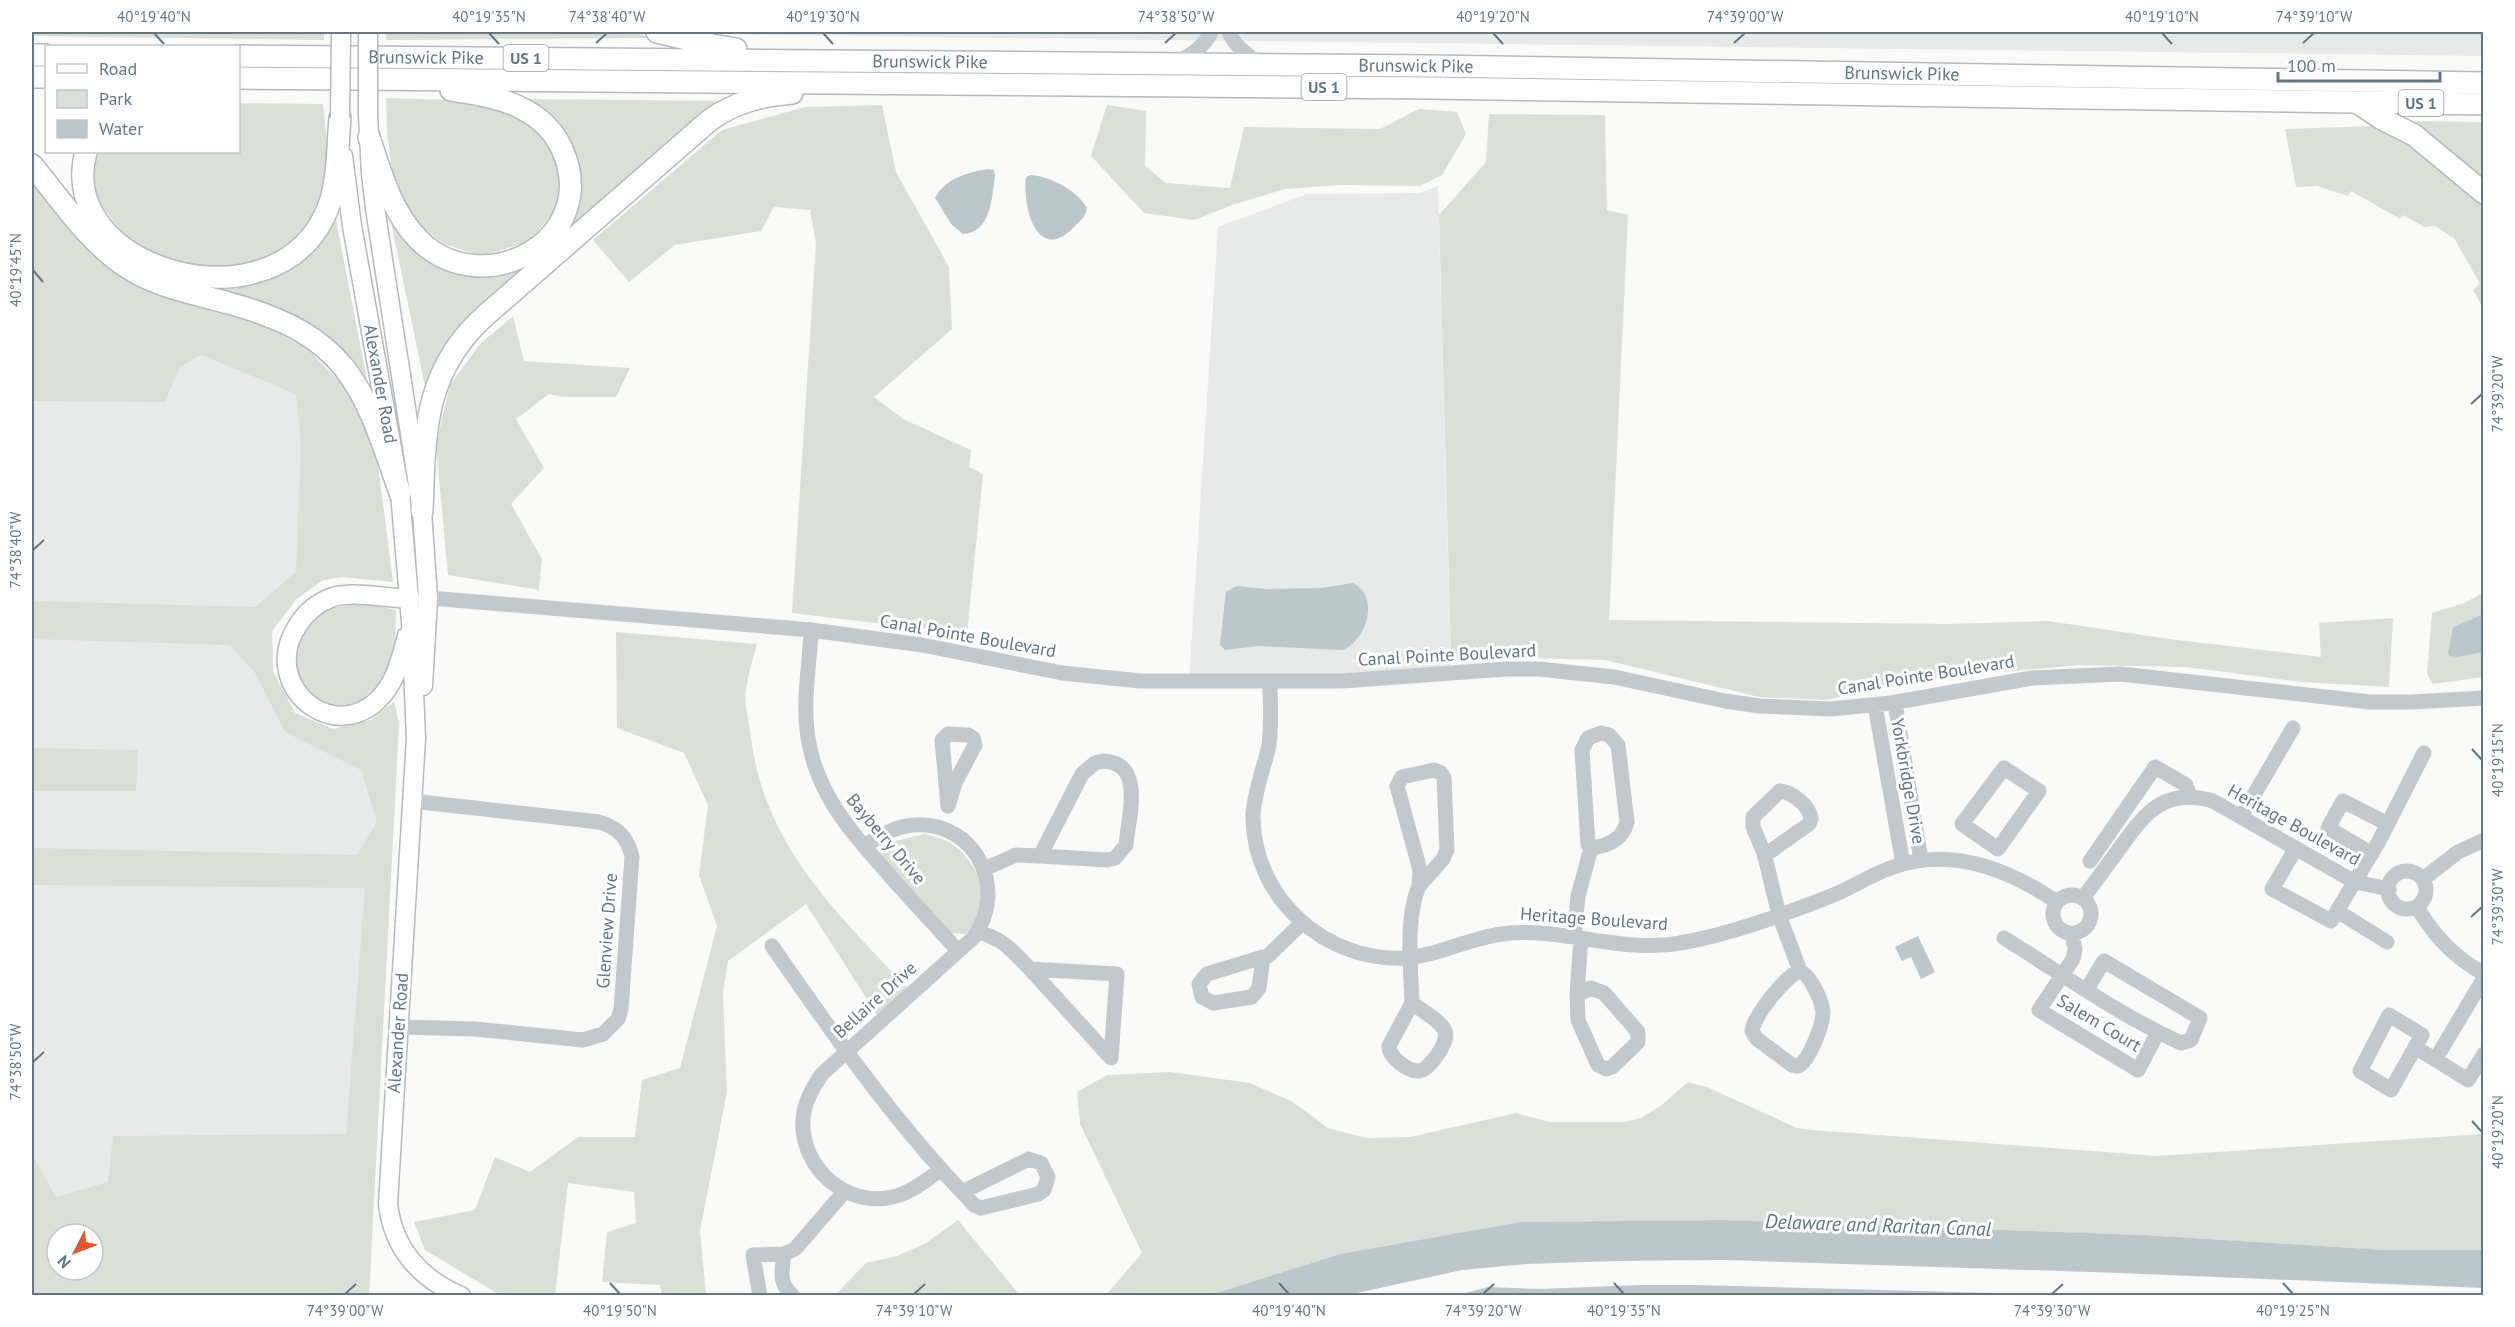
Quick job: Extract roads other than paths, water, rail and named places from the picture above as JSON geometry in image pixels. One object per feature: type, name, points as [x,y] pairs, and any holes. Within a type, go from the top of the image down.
[{"type":"highway","points":[[657,32],[711,45],[813,60]]},
{"type":"highway","name":"Brunswick Pike","points":[[240,56],[1518,67],[2484,83]]},
{"type":"highway","name":"Brunswick Pike","points":[[242,79],[879,82],[1422,88],[2484,104]]},
{"type":"highway","points":[[369,137],[388,192],[404,222],[429,248],[451,261],[486,266],[508,263],[530,254],[552,234],[568,205],[570,173],[565,154],[551,131],[529,112],[490,97],[388,80]]},
{"type":"highway","points":[[422,512],[425,430],[430,403],[449,356],[478,321],[720,113],[739,103],[759,97],[879,82]]},
{"type":"highway","points":[[2358,102],[2382,119],[2414,135],[2484,193]]},
{"type":"highway","points":[[86,153],[82,175],[88,202],[101,224],[118,243],[168,270],[197,276],[236,277],[260,272],[281,264],[300,251],[313,237],[332,195],[340,118]]},
{"type":"highway","points":[[32,165],[99,244],[128,268],[150,280],[280,319],[303,331],[334,356],[352,377],[366,401],[400,493]]},
{"type":"main road","name":"Alexander Road","points":[[341,32],[340,118],[352,226],[419,598],[411,622],[416,738]]},
{"type":"main road","name":"Alexander Road","points":[[368,32],[368,116],[375,208],[422,512],[419,598],[424,681],[416,738],[388,1181],[392,1226],[403,1251],[423,1273],[441,1287],[461,1296]]},
{"type":"main road","points":[[411,622],[398,668],[390,684],[374,704],[362,712],[339,716],[322,713],[306,703],[295,689],[288,663],[288,645],[294,630],[311,609],[325,600],[344,595],[419,598]]},
{"type":"street","points":[[1174,64],[1195,52],[1207,40],[1211,32]]},
{"type":"street","points":[[1229,32],[1241,50],[1261,65]]},
{"type":"street","name":"Canal Pointe Boulevard","points":[[419,598],[811,630],[922,645],[1062,673],[1140,681],[1342,681],[1506,669],[1539,669],[1614,676],[1725,701],[1760,706],[1831,709],[1895,703],[2032,678],[2121,674],[2370,702],[2484,698]]},
{"type":"street","name":"Bayberry Drive","points":[[811,630],[806,708],[810,753],[826,795],[836,812],[864,846],[958,951]]},
{"type":"street","name":"Heritage Boulevard","points":[[1270,681],[1270,740],[1255,795],[1255,837],[1267,877],[1278,896],[1302,923],[1316,934],[1349,951],[1386,958],[1410,958],[1503,934],[1529,933],[1642,946],[1671,945],[1700,939],[1779,915],[1834,895],[1903,864],[1921,860],[1963,860],[1993,867],[2015,876],[2057,902]]},
{"type":"street","name":"Yorkbridge Drive","points":[[1895,703],[1921,860]]},
{"type":"street","name":"Yorkbridge Drive","points":[[1875,705],[1903,864]]},
{"type":"street","points":[[2241,816],[2293,728]]},
{"type":"street","points":[[1577,995],[1591,988],[1604,993],[1638,1032],[1638,1042],[1611,1067],[1602,1068],[1598,1065],[1578,1020],[1577,995],[1578,896],[1591,848],[1588,845],[1582,750],[1588,738],[1601,733],[1614,740],[1617,746],[1628,822],[1625,830],[1615,841],[1591,848]]},
{"type":"street","points":[[2296,848],[2272,889],[2331,921],[2372,854],[2424,753]]},
{"type":"street","points":[[984,869],[1016,855],[1107,860],[1122,853],[1126,846],[1132,785],[1125,770],[1119,764],[1103,761],[1088,768],[1040,856]]},
{"type":"street","points":[[2090,861],[2155,767],[2186,784],[2190,797]]},
{"type":"street","points":[[1993,867],[1998,849],[2039,791],[2004,768],[1962,824],[1998,849]]},
{"type":"street","points":[[1412,1003],[1410,958],[1412,917],[1420,870],[1398,781],[1402,777],[1437,771],[1444,778],[1447,850],[1443,859],[1419,886]]},
{"type":"street","name":"Heritage Boulevard","points":[[2084,898],[2142,818],[2165,801],[2190,797],[2213,801],[2355,882],[2388,889]]},
{"type":"street","name":"Glenview Drive","points":[[398,1028],[475,1029],[583,1040],[603,1034],[611,1028],[621,1009],[631,869],[630,848],[625,838],[609,825],[412,801]]},
{"type":"street","points":[[2372,854],[2328,828],[2343,801],[2388,824]]},
{"type":"street","points":[[941,828],[948,806]]},
{"type":"street","name":"Bellaire Drive","points":[[864,846],[900,828],[927,825],[941,828],[961,838],[971,847],[984,869],[989,891],[988,906],[977,932],[822,1074],[813,1087],[804,1112],[803,1127],[808,1152],[815,1165],[833,1185],[872,1199],[900,1195],[914,1189],[940,1170]]},
{"type":"street","points":[[2423,879],[2458,852],[2484,840]]},
{"type":"street","points":[[1764,853],[1779,915],[1800,972],[1805,974],[1819,998],[1823,1011],[1807,1060],[1798,1066],[1792,1065],[1757,1039],[1752,1031],[1761,1012],[1773,996],[1789,979],[1800,972]]},
{"type":"street","points":[[2404,871],[2412,871],[2423,879],[2426,895],[2417,907],[2406,910],[2398,907],[2389,896],[2388,889],[2392,878],[2404,871]]},
{"type":"street","points":[[2070,895],[2084,898],[2090,907],[2090,921],[2080,932],[2064,932],[2054,922],[2053,909],[2057,902],[2070,895]]},
{"type":"street","points":[[2417,907],[2442,942],[2455,955],[2482,971],[2435,1060]]},
{"type":"street","points":[[2337,911],[2387,942]]},
{"type":"street","points":[[1263,957],[1268,956],[1302,923]]},
{"type":"street","points":[[977,932],[1008,946],[1111,1058],[1117,974],[1030,969]]},
{"type":"street","name":"Salem Court","points":[[2072,933],[2075,949],[2073,959],[2039,1010],[2138,1070],[2158,1032]]},
{"type":"street","name":"Salem Court","points":[[2004,938],[2061,974],[2158,1032],[2181,1043],[2191,1040],[2200,1018],[2104,961],[2087,989]]},
{"type":"street","points":[[772,946],[846,1052],[911,1137],[974,1205],[988,1208],[1038,1194],[1044,1190],[1048,1177],[1041,1163],[1029,1159],[962,1192]]},
{"type":"street","points":[[2389,1015],[2422,1035],[2415,1047],[2391,1090],[2360,1071],[2389,1015]]},
{"type":"street","points":[[2415,1047],[2469,1080],[2484,1054]]},
{"type":"street","points":[[760,1296],[753,1255],[784,1254],[795,1249],[845,1191]]},
{"type":"street","points":[[784,1254],[781,1278],[783,1285],[793,1296]]},
{"type":"water","points":[[989,169],[994,170],[995,176],[993,194],[985,221],[972,232],[963,234],[951,224],[935,198],[945,185],[958,177]]},
{"type":"water","points":[[1030,175],[1046,178],[1062,185],[1077,195],[1087,208],[1081,220],[1062,237],[1051,240],[1042,236],[1035,228],[1030,217],[1025,190],[1026,177]]},
{"type":"water","points":[[1353,583],[1361,589],[1366,598],[1367,618],[1358,637],[1343,650],[1258,646],[1225,650],[1220,645],[1226,592],[1237,586],[1265,589],[1321,588]]},
{"type":"water","points":[[2483,614],[2483,652],[2458,657],[2450,656],[2448,654],[2453,627]]},
{"type":"water","points":[[1918,936],[1935,972],[1921,979],[1911,957],[1902,961],[1895,947]]},
{"type":"water","points":[[1723,1220],[2143,1235],[2385,1250],[2483,1250],[2483,1288],[1723,1260],[1527,1264],[1462,1270],[1348,1295],[1210,1295],[1340,1254],[1520,1222]]},
{"type":"water","points":[[1640,1285],[2067,1295],[1458,1295],[1488,1287],[1540,1289]]},
{"type":"water label","name":"Delaware and Raritan Canal","points":[[1878,1225]]}]
